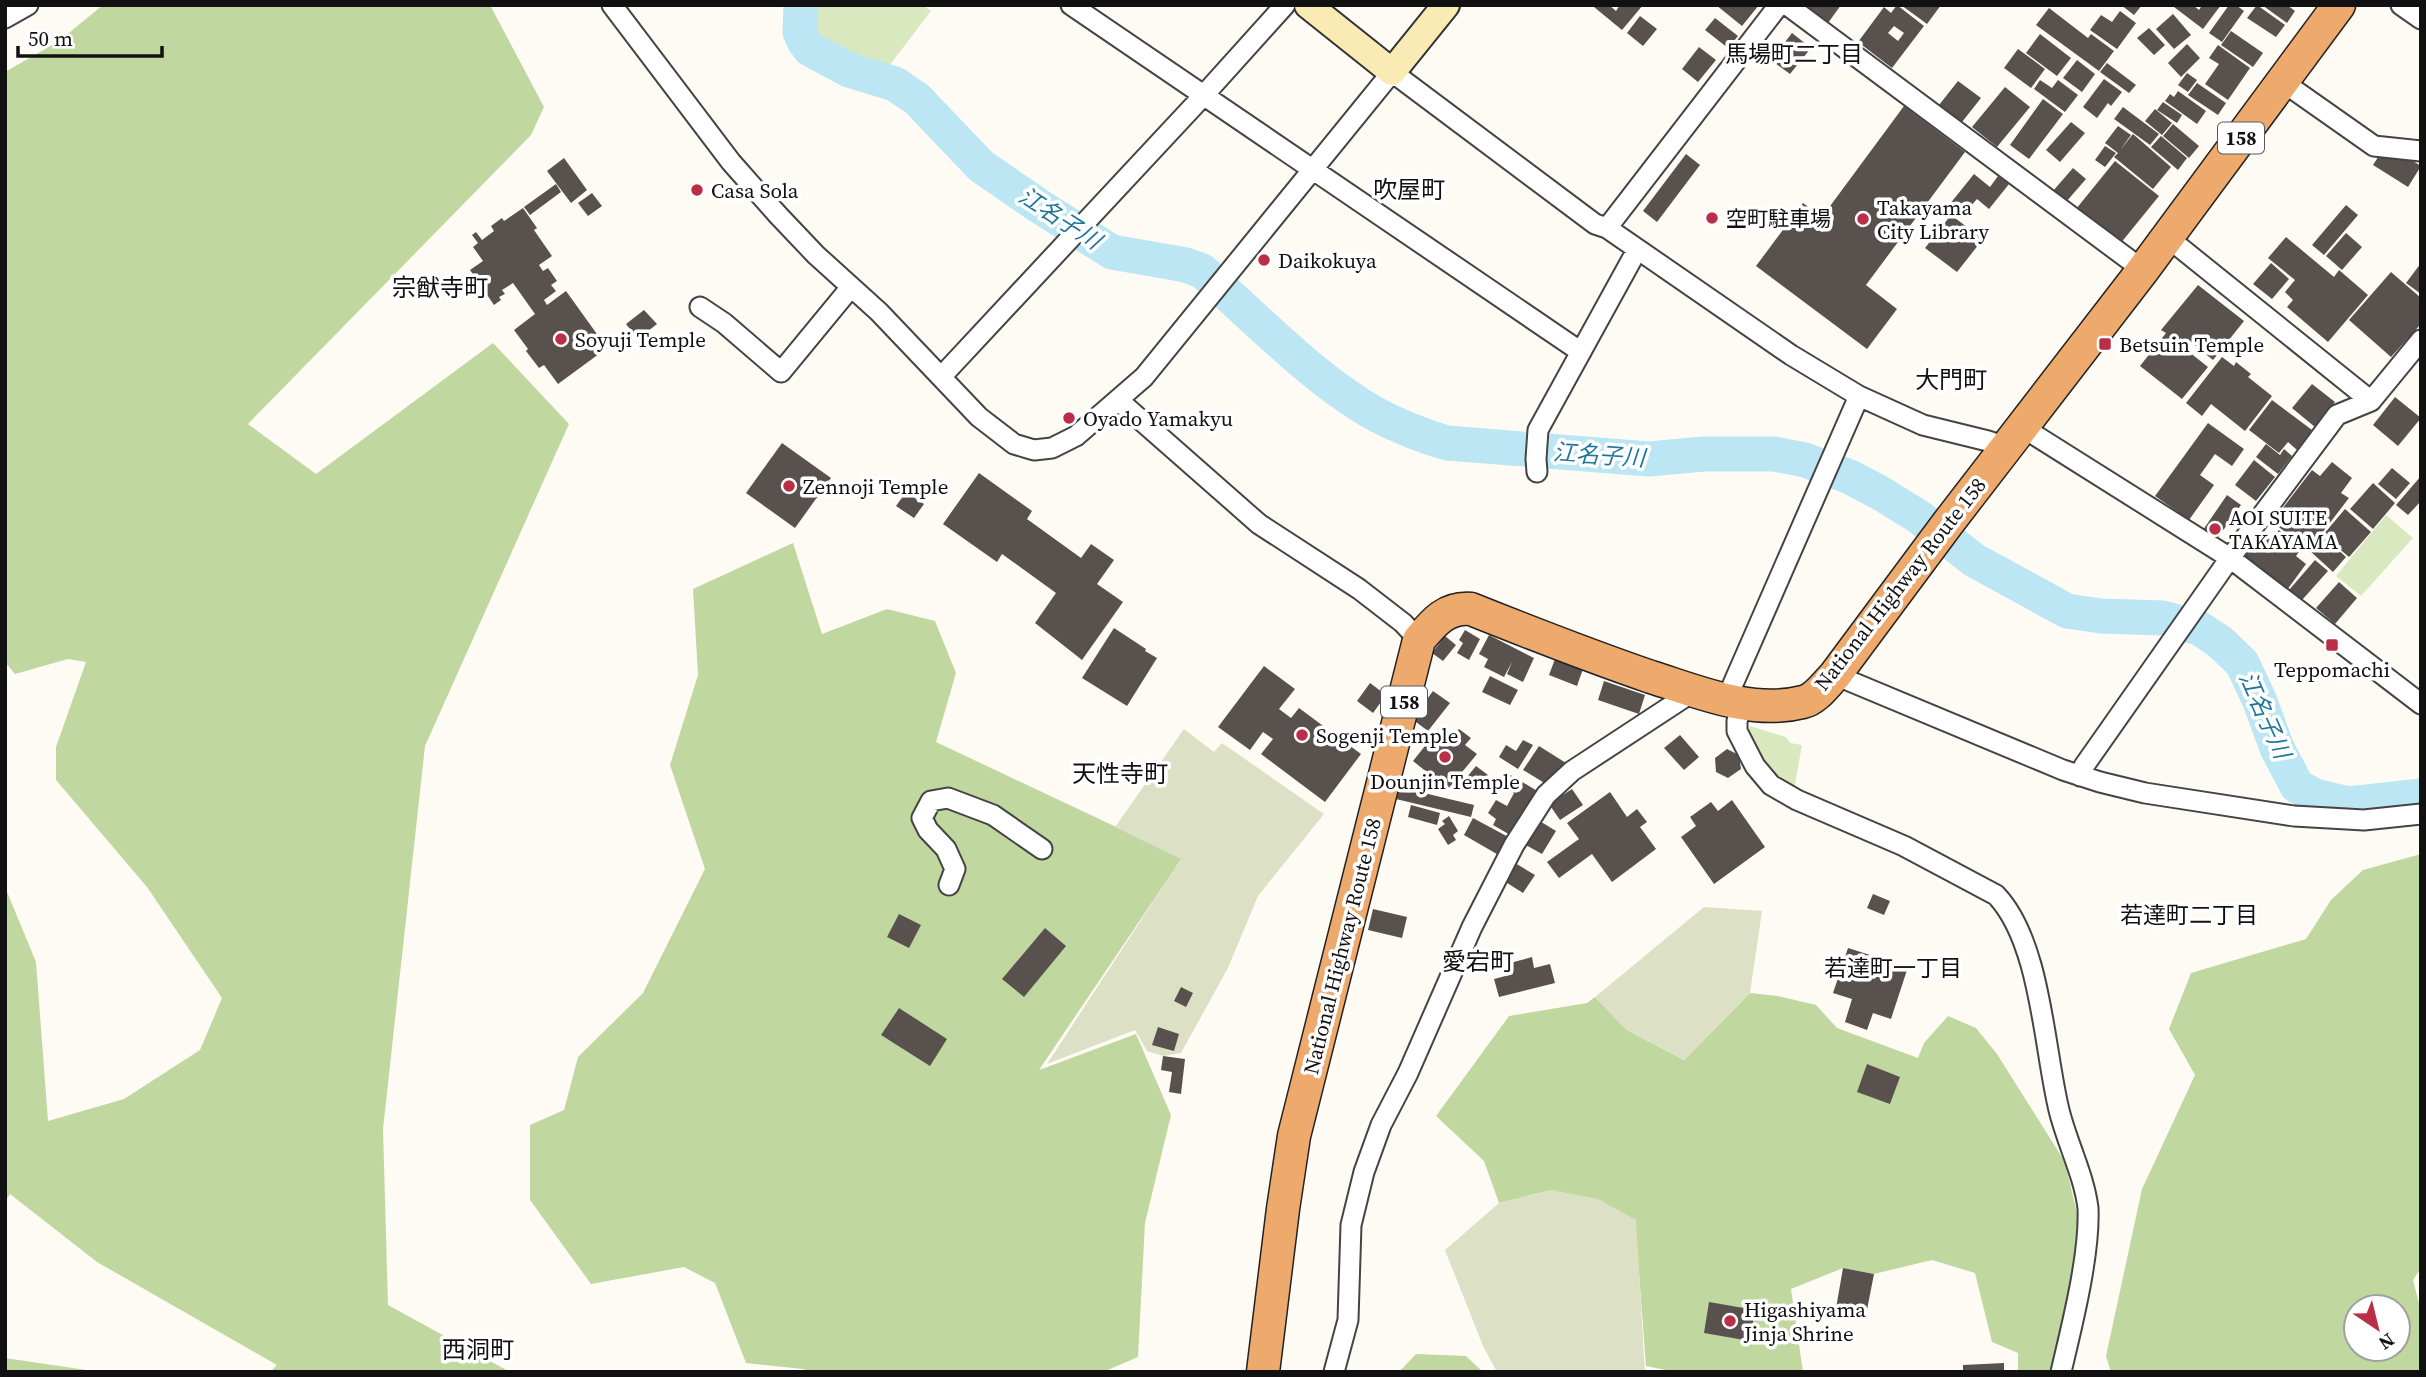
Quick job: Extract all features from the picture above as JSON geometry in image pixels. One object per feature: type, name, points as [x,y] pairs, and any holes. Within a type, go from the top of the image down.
[{"type":"highway","name":"National Highway Route 158","points":[[1264,1372],[1294,1136],[1419,640],[1447,612],[1459,608],[1471,609],[1596,658],[1694,691],[1734,702],[1760,705],[1805,702],[1835,675],[2143,270],[2339,5]]},
{"type":"main road","points":[[1308,5],[1392,72],[1446,5]]},
{"type":"street","points":[[5,18],[27,5]]},
{"type":"street","points":[[612,5],[731,162],[778,215],[879,312],[979,417],[1014,444],[1034,450],[1052,448],[1076,436],[1144,377],[1392,72],[1595,224],[1607,228],[1791,355],[1859,396],[1923,425],[1988,441],[2014,437],[2230,558],[2421,704]]},
{"type":"street","points":[[1071,5],[1581,352]]},
{"type":"street","points":[[942,377],[1285,5]]},
{"type":"street","points":[[1607,228],[1779,5]]},
{"type":"street","points":[[1787,5],[2143,270]]},
{"type":"street","points":[[2401,5],[2421,19]]},
{"type":"street","points":[[2283,82],[2374,146],[2421,151]]},
{"type":"street","points":[[2167,237],[2371,401]]},
{"type":"street","points":[[1537,466],[1538,430],[1637,250]]},
{"type":"street","points":[[700,307],[724,323],[781,372],[851,287]]},
{"type":"street","points":[[2080,776],[2084,766],[2230,558],[2337,415],[2371,401],[2421,341]]},
{"type":"street","points":[[1859,396],[1734,702],[1737,731],[1755,766],[1771,785],[1797,800],[1904,846],[1996,895],[2005,904],[2033,979],[2059,1109],[2088,1208],[2089,1222],[2082,1268],[2061,1372]]},
{"type":"street","points":[[1118,400],[1184,455],[1259,524],[1359,589],[1403,623],[1419,640]]},
{"type":"street","points":[[1835,675],[2080,776],[2145,793],[2302,817],[2364,820],[2421,814]]},
{"type":"street","points":[[1335,1372],[1348,1320],[1352,1225],[1364,1172],[1381,1125],[1408,1073],[1472,927],[1514,845],[1546,795],[1572,771],[1694,691]]},
{"type":"street","points":[[949,886],[955,869],[946,849],[928,830],[922,818],[931,801],[948,798],[993,816],[1042,849]]},
{"type":"green space","points":[[103,5],[490,5],[544,107],[531,135],[248,424],[316,474],[493,343],[569,424],[425,746],[383,1129],[388,1305],[510,1372],[270,1372],[277,1365],[97,1262],[10,1194],[5,1202],[5,887],[36,962],[48,1121],[124,1099],[200,1050],[222,998],[147,887],[56,780],[56,747],[86,662],[68,659],[15,674],[5,662],[5,72],[59,41]]},
{"type":"green space","points":[[817,5],[923,5],[931,11],[886,70],[848,58],[823,42],[816,20]]},
{"type":"green space","points":[[2386,515],[2413,538],[2361,596],[2336,576]]},
{"type":"green space","points":[[793,543],[822,634],[887,609],[935,621],[956,673],[936,742],[1182,858],[1039,1070],[1136,1034],[1171,1115],[1145,1223],[1138,1357],[1103,1372],[811,1372],[746,1363],[715,1283],[684,1267],[591,1284],[530,1200],[530,1125],[564,1110],[578,1057],[643,993],[705,869],[670,765],[698,675],[693,589]]},
{"type":"green space","points":[[1750,726],[1786,737],[1790,743],[1802,745],[1794,790],[1778,779],[1765,765],[1746,732]]},
{"type":"green space","points":[[1184,729],[1214,752],[1222,743],[1324,814],[1258,896],[1228,968],[1181,1053],[1163,1056],[1147,1051],[1135,1030],[1047,1064],[1181,859],[1115,827]]},
{"type":"green space","points":[[2421,854],[2421,1268],[2413,1280],[2421,1311],[2421,1372],[2111,1372],[2106,1356],[2142,1189],[2195,1075],[2169,1029],[2191,973],[2306,939],[2331,900],[2363,870]]},
{"type":"green space","points":[[1704,907],[1762,911],[1750,993],[1684,1060],[1627,1030],[1595,997]]},
{"type":"green space","points":[[1750,993],[1816,1005],[1837,1028],[1918,1058],[1924,1043],[1948,1016],[1976,1028],[1997,1054],[2065,1162],[2079,1222],[2068,1315],[2056,1372],[2018,1372],[2018,1353],[1992,1342],[1975,1273],[1932,1260],[1874,1274],[1843,1268],[1791,1289],[1803,1372],[1676,1372],[1646,1366],[1635,1220],[1552,1190],[1499,1203],[1484,1161],[1436,1116],[1509,1016],[1587,1003],[1595,997],[1627,1030],[1684,1060]]},
{"type":"green space","points":[[1552,1190],[1598,1199],[1636,1220],[1645,1372],[1497,1372],[1483,1346],[1445,1250],[1499,1203]]},
{"type":"green space","points":[[1416,1354],[1466,1356],[1483,1372],[1399,1372]]},
{"type":"green space","points":[[5,1358],[100,1372],[5,1372]]},
{"type":"building","points":[[1609,5],[1616,11],[1620,5],[1643,5],[1622,30],[1594,7]]},
{"type":"building","points":[[1716,5],[1759,5],[1742,26]]},
{"type":"building","points":[[1809,5],[1841,5],[1828,23],[1808,8]]},
{"type":"building","points":[[1897,5],[1924,26],[1892,68],[1858,42],[1884,7],[1891,13]],"holes":[[[1894,26],[1904,33],[1898,41],[1888,33]]]},
{"type":"building","points":[[1901,5],[1941,5],[1927,24]]},
{"type":"building","points":[[2121,5],[2142,5],[2134,15]]},
{"type":"building","points":[[2193,5],[2199,10],[2202,5],[2221,5],[2203,29],[2174,7]]},
{"type":"building","points":[[2229,5],[2236,5],[2244,11],[2222,42],[2209,33]]},
{"type":"building","points":[[2257,5],[2285,25],[2276,37],[2247,18]]},
{"type":"building","points":[[2262,5],[2287,5],[2295,11],[2287,23]]},
{"type":"building","points":[[2049,8],[2088,38],[2091,34],[2114,51],[2099,71],[2036,25]]},
{"type":"building","points":[[2120,11],[2136,23],[2117,49],[2090,30],[2101,15],[2112,22]]},
{"type":"building","points":[[2173,14],[2191,35],[2174,49],[2156,29]]},
{"type":"building","points":[[1640,16],[1657,29],[1643,46],[1627,33]]},
{"type":"building","points":[[1715,18],[1738,36],[1728,48],[1705,30]]},
{"type":"building","points":[[2149,28],[2165,45],[2154,55],[2137,38]]},
{"type":"building","points":[[2231,31],[2263,53],[2253,67],[2221,45]]},
{"type":"building","points":[[1792,33],[1811,48],[1790,74],[1771,60]]},
{"type":"building","points":[[2040,34],[2071,58],[2057,76],[2026,53]]},
{"type":"building","points":[[2187,44],[2200,58],[2181,77],[2168,63]]},
{"type":"building","points":[[2218,45],[2250,68],[2228,100],[2205,84],[2219,64],[2209,58]]},
{"type":"building","points":[[1699,47],[1716,60],[1698,82],[1682,69]]},
{"type":"building","points":[[2018,49],[2045,69],[2031,88],[2004,68]]},
{"type":"building","points":[[2077,60],[2095,74],[2082,92],[2063,78]]},
{"type":"building","points":[[2107,63],[2136,85],[2129,93],[2100,72]]},
{"type":"building","points":[[2187,73],[2197,80],[2188,92],[2178,85]]},
{"type":"building","points":[[2104,79],[2122,92],[2111,106],[2108,103],[2097,118],[2083,107]]},
{"type":"building","points":[[2040,80],[2052,88],[2058,80],[2078,95],[2065,112],[2034,89]]},
{"type":"building","points":[[1958,81],[1981,98],[1962,122],[1939,105]]},
{"type":"building","points":[[2197,83],[2226,103],[2218,115],[2188,95]]},
{"type":"building","points":[[2005,87],[2030,107],[1997,147],[1972,127]]},
{"type":"building","points":[[2178,91],[2206,111],[2197,124],[2165,101],[2170,94],[2174,97]]},
{"type":"building","points":[[2043,99],[2063,114],[2029,159],[2010,145]]},
{"type":"building","points":[[2163,102],[2182,115],[2177,123],[2157,110]]},
{"type":"building","points":[[1904,106],[1965,152],[1866,285],[1897,309],[1867,349],[1756,266],[1803,203],[1822,217]]},
{"type":"building","points":[[2123,107],[2159,134],[2150,145],[2114,119]]},
{"type":"building","points":[[2155,109],[2172,123],[2162,135],[2145,121]]},
{"type":"building","points":[[2071,122],[2085,133],[2060,162],[2046,150]]},
{"type":"building","points":[[2173,124],[2199,146],[2189,158],[2163,136]]},
{"type":"building","points":[[2118,126],[2131,135],[2120,150],[2133,134],[2171,167],[2153,189],[2114,157],[2118,153],[2105,143]]},
{"type":"building","points":[[2161,136],[2187,158],[2178,170],[2151,147]]},
{"type":"building","points":[[2105,146],[2116,153],[2105,167],[2095,160]]},
{"type":"building","points":[[1686,154],[1700,165],[1657,222],[1643,211]]},
{"type":"building","points":[[2380,154],[2405,156],[2421,166],[2408,187],[2373,165]]},
{"type":"building","points":[[564,158],[587,190],[571,203],[547,171]]},
{"type":"building","points":[[2115,161],[2159,196],[2120,244],[2076,209]]},
{"type":"building","points":[[2073,168],[2086,179],[2066,202],[2053,191]]},
{"type":"building","points":[[1974,174],[1990,187],[1998,176],[2009,184],[1989,209],[1977,199],[1962,216],[1949,205]]},
{"type":"building","points":[[556,184],[561,192],[530,215],[524,207]]},
{"type":"building","points":[[592,193],[602,206],[588,216],[578,203]]},
{"type":"building","points":[[2346,205],[2358,215],[2324,255],[2312,245]]},
{"type":"building","points":[[523,208],[552,256],[539,265],[543,271],[548,268],[557,281],[551,285],[556,291],[544,300],[547,305],[566,291],[607,348],[558,384],[544,365],[539,368],[514,330],[535,314],[513,283],[502,290],[505,294],[499,297],[501,300],[494,305],[470,270],[483,261],[473,247],[478,243],[472,235],[476,232],[482,240],[494,231],[491,226]]},
{"type":"building","points":[[1951,215],[1983,239],[1957,272],[1925,248]]},
{"type":"building","points":[[2346,233],[2362,247],[2342,270],[2326,256]]},
{"type":"building","points":[[2286,237],[2334,277],[2339,270],[2368,295],[2328,342],[2287,307],[2293,300],[2285,292],[2295,280],[2268,258]]},
{"type":"building","points":[[2271,263],[2289,279],[2272,299],[2253,284]]},
{"type":"building","points":[[2421,263],[2421,294],[2406,283]]},
{"type":"building","points":[[2391,272],[2421,298],[2421,324],[2391,357],[2349,320]]},
{"type":"building","points":[[2198,285],[2244,321],[2213,360],[2190,341],[2184,348],[2208,367],[2182,399],[2140,366],[2166,333],[2161,330]]},
{"type":"building","points":[[644,310],[657,324],[638,339],[626,324]]},
{"type":"building","points":[[2222,357],[2234,366],[2236,362],[2251,374],[2248,377],[2272,396],[2245,431],[2211,404],[2202,416],[2186,403]]},
{"type":"building","points":[[2312,384],[2335,402],[2315,427],[2292,408]]},
{"type":"building","points":[[2395,397],[2421,418],[2398,446],[2373,425]]},
{"type":"building","points":[[2272,400],[2312,430],[2297,450],[2288,442],[2279,453],[2249,430]]},
{"type":"building","points":[[2208,423],[2244,449],[2232,466],[2215,454],[2200,475],[2214,485],[2189,520],[2155,496]]},
{"type":"building","name":"Zennoji Temple","points":[[782,443],[831,478],[795,528],[746,493]]},
{"type":"building","points":[[2266,444],[2280,455],[2284,449],[2292,456],[2278,474],[2256,457]]},
{"type":"building","points":[[2254,460],[2275,477],[2256,501],[2235,485]]},
{"type":"building","points":[[2332,462],[2352,478],[2341,493],[2349,498],[2309,550],[2272,522],[2312,470],[2320,476]]},
{"type":"building","points":[[2392,468],[2410,483],[2396,499],[2378,484]]},
{"type":"building","points":[[979,473],[1032,511],[1027,519],[1081,558],[1091,544],[1114,560],[1097,584],[1123,602],[1082,660],[1035,623],[1056,593],[1002,554],[997,562],[943,524]]},
{"type":"building","points":[[2421,476],[2421,501],[2408,515],[2396,505]]},
{"type":"building","points":[[2373,483],[2395,503],[2373,529],[2350,509]]},
{"type":"building","points":[[906,492],[924,504],[914,518],[896,506]]},
{"type":"building","name":"AOI SUITE TAKAYAMA","points":[[2227,495],[2241,505],[2217,539],[2203,530]]},
{"type":"building","points":[[2345,509],[2371,532],[2349,557],[2323,535]]},
{"type":"building","points":[[2262,530],[2272,538],[2279,530],[2302,548],[2296,556],[2306,564],[2287,590],[2241,554]]},
{"type":"building","points":[[2323,536],[2346,557],[2333,572],[2310,551]]},
{"type":"building","points":[[2315,560],[2328,571],[2302,600],[2289,590]]},
{"type":"building","points":[[2339,582],[2357,598],[2335,624],[2316,608]]},
{"type":"building","points":[[1114,628],[1157,658],[1127,706],[1082,678]]},
{"type":"building","points":[[1465,630],[1480,639],[1469,660],[1457,653],[1463,643],[1459,640]]},
{"type":"building","points":[[1489,635],[1534,658],[1523,682],[1507,674],[1512,662],[1504,677],[1484,667],[1488,659],[1479,654]]},
{"type":"building","points":[[1445,636],[1456,645],[1443,661],[1432,653]]},
{"type":"building","points":[[1555,659],[1583,669],[1577,686],[1549,675]]},
{"type":"building","name":"Sogenji Temple","points":[[1264,666],[1295,689],[1279,709],[1291,718],[1299,708],[1361,754],[1325,802],[1261,754],[1273,739],[1263,732],[1250,750],[1218,727]]},
{"type":"building","points":[[1490,676],[1518,690],[1510,705],[1482,692]]},
{"type":"building","points":[[1604,681],[1645,695],[1639,714],[1598,700]]},
{"type":"building","points":[[1370,683],[1386,695],[1373,713],[1357,701]]},
{"type":"building","points":[[1433,691],[1450,703],[1428,731],[1412,719]]},
{"type":"building","name":"Dounjin Temple","points":[[1440,727],[1452,737],[1459,729],[1471,738],[1465,745],[1477,754],[1448,789],[1413,761]]},
{"type":"building","points":[[1680,735],[1699,757],[1684,770],[1664,748]]},
{"type":"building","points":[[1523,740],[1533,745],[1518,769],[1499,757],[1506,745],[1516,751]]},
{"type":"building","points":[[1539,746],[1566,763],[1551,787],[1523,770]]},
{"type":"building","points":[[1727,749],[1739,755],[1741,769],[1728,778],[1716,772],[1715,758]]},
{"type":"building","points":[[1476,766],[1488,775],[1475,791],[1463,782]]},
{"type":"building","points":[[1507,773],[1539,792],[1512,836],[1493,825],[1496,819],[1488,813],[1496,800],[1507,806],[1514,793],[1500,785]]},
{"type":"building","points":[[1399,787],[1474,805],[1471,817],[1396,799]]},
{"type":"building","points":[[1572,789],[1583,805],[1560,820],[1549,804]]},
{"type":"building","points":[[1610,792],[1627,817],[1637,809],[1647,822],[1640,827],[1656,849],[1612,882],[1592,854],[1559,878],[1547,862],[1579,839],[1567,823]]},
{"type":"building","points":[[1732,800],[1765,847],[1714,884],[1681,837],[1696,826],[1690,817],[1711,802],[1718,811]]},
{"type":"building","points":[[1411,805],[1440,813],[1437,825],[1408,817]]},
{"type":"building","points":[[1449,816],[1458,831],[1453,835],[1456,840],[1448,845],[1438,829],[1445,824],[1442,821]]},
{"type":"building","points":[[1473,818],[1512,839],[1502,857],[1464,835]]},
{"type":"building","points":[[1538,820],[1556,831],[1542,854],[1524,844]]},
{"type":"building","points":[[1515,863],[1535,875],[1523,893],[1504,881]]},
{"type":"building","points":[[1873,894],[1890,901],[1884,915],[1867,908]]},
{"type":"building","points":[[1373,909],[1407,917],[1402,938],[1368,930]]},
{"type":"building","points":[[899,914],[921,925],[909,948],[887,937]]},
{"type":"building","points":[[1045,928],[1066,946],[1024,997],[1002,979]]},
{"type":"building","points":[[1848,948],[1908,967],[1891,1019],[1873,1013],[1867,1030],[1845,1022],[1852,999],[1833,993]]},
{"type":"building","points":[[1532,957],[1534,968],[1550,964],[1555,983],[1499,997],[1494,979],[1513,974],[1510,963]]},
{"type":"building","points":[[1181,987],[1193,993],[1186,1007],[1174,1001]]},
{"type":"building","points":[[899,1008],[947,1039],[930,1066],[881,1035]]},
{"type":"building","points":[[1158,1027],[1179,1034],[1174,1051],[1152,1045]]},
{"type":"building","points":[[1163,1056],[1185,1059],[1181,1094],[1169,1092],[1172,1072],[1161,1070]]},
{"type":"building","points":[[1867,1064],[1900,1077],[1890,1104],[1857,1092]]},
{"type":"building","points":[[1843,1268],[1874,1274],[1865,1320],[1835,1314]]},
{"type":"building","name":"Higashiyama Jinja Shrine","points":[[1709,1302],[1755,1310],[1750,1341],[1704,1333]]},
{"type":"building","points":[[2004,1363],[2004,1372],[1963,1372],[1963,1365]]},
{"type":"waterway","name":"江名子川","points":[[801,5],[800,32],[810,49],[849,70],[895,84],[917,99],[981,166],[1112,252],[1186,265],[1202,271],[1308,367],[1377,415],[1447,443],[1649,459],[1704,454],[1774,454],[1805,460],[1850,477],[1882,494],[1919,517],[1974,560],[2067,611],[2101,616],[2163,618],[2199,628],[2220,642],[2242,663],[2277,748],[2297,786],[2315,796],[2349,804],[2421,796]]},
{"type":"place","name":"Casa Sola","points":[[697,190]]},
{"type":"place","name":"空町駐車場","points":[[1712,218]]},
{"type":"place","name":"Takayama City Library","points":[[1863,219]]},
{"type":"place","name":"Daikokuya","points":[[1264,260]]},
{"type":"place","name":"Soyuji Temple","points":[[561,339]]},
{"type":"place","name":"Betsuin Temple","points":[[2105,344]]},
{"type":"place","name":"Oyado Yamakyu","points":[[1069,418]]},
{"type":"place","name":"Zennoji Temple","points":[[789,486]]},
{"type":"place","name":"AOI SUITE TAKAYAMA","points":[[2215,529]]},
{"type":"place","name":"Teppomachi","points":[[2332,645]]},
{"type":"place","name":"Sogenji Temple","points":[[1302,735]]},
{"type":"place","name":"Dounjin Temple","points":[[1445,757]]},
{"type":"place","name":"Higashiyama Jinja Shrine","points":[[1730,1321]]},
{"type":"district","name":"馬場町二丁目","points":[[1794,54]]},
{"type":"district","name":"吹屋町","points":[[1409,189]]},
{"type":"district","name":"宗猷寺町","points":[[440,287]]},
{"type":"district","name":"大門町","points":[[1951,379]]},
{"type":"district","name":"天性寺町","points":[[1120,773]]},
{"type":"district","name":"若達町二丁目","points":[[2189,915]]},
{"type":"district","name":"愛宕町","points":[[1478,961]]},
{"type":"district","name":"若達町一丁目","points":[[1893,968]]},
{"type":"district","name":"西洞町","points":[[478,1349]]}]
